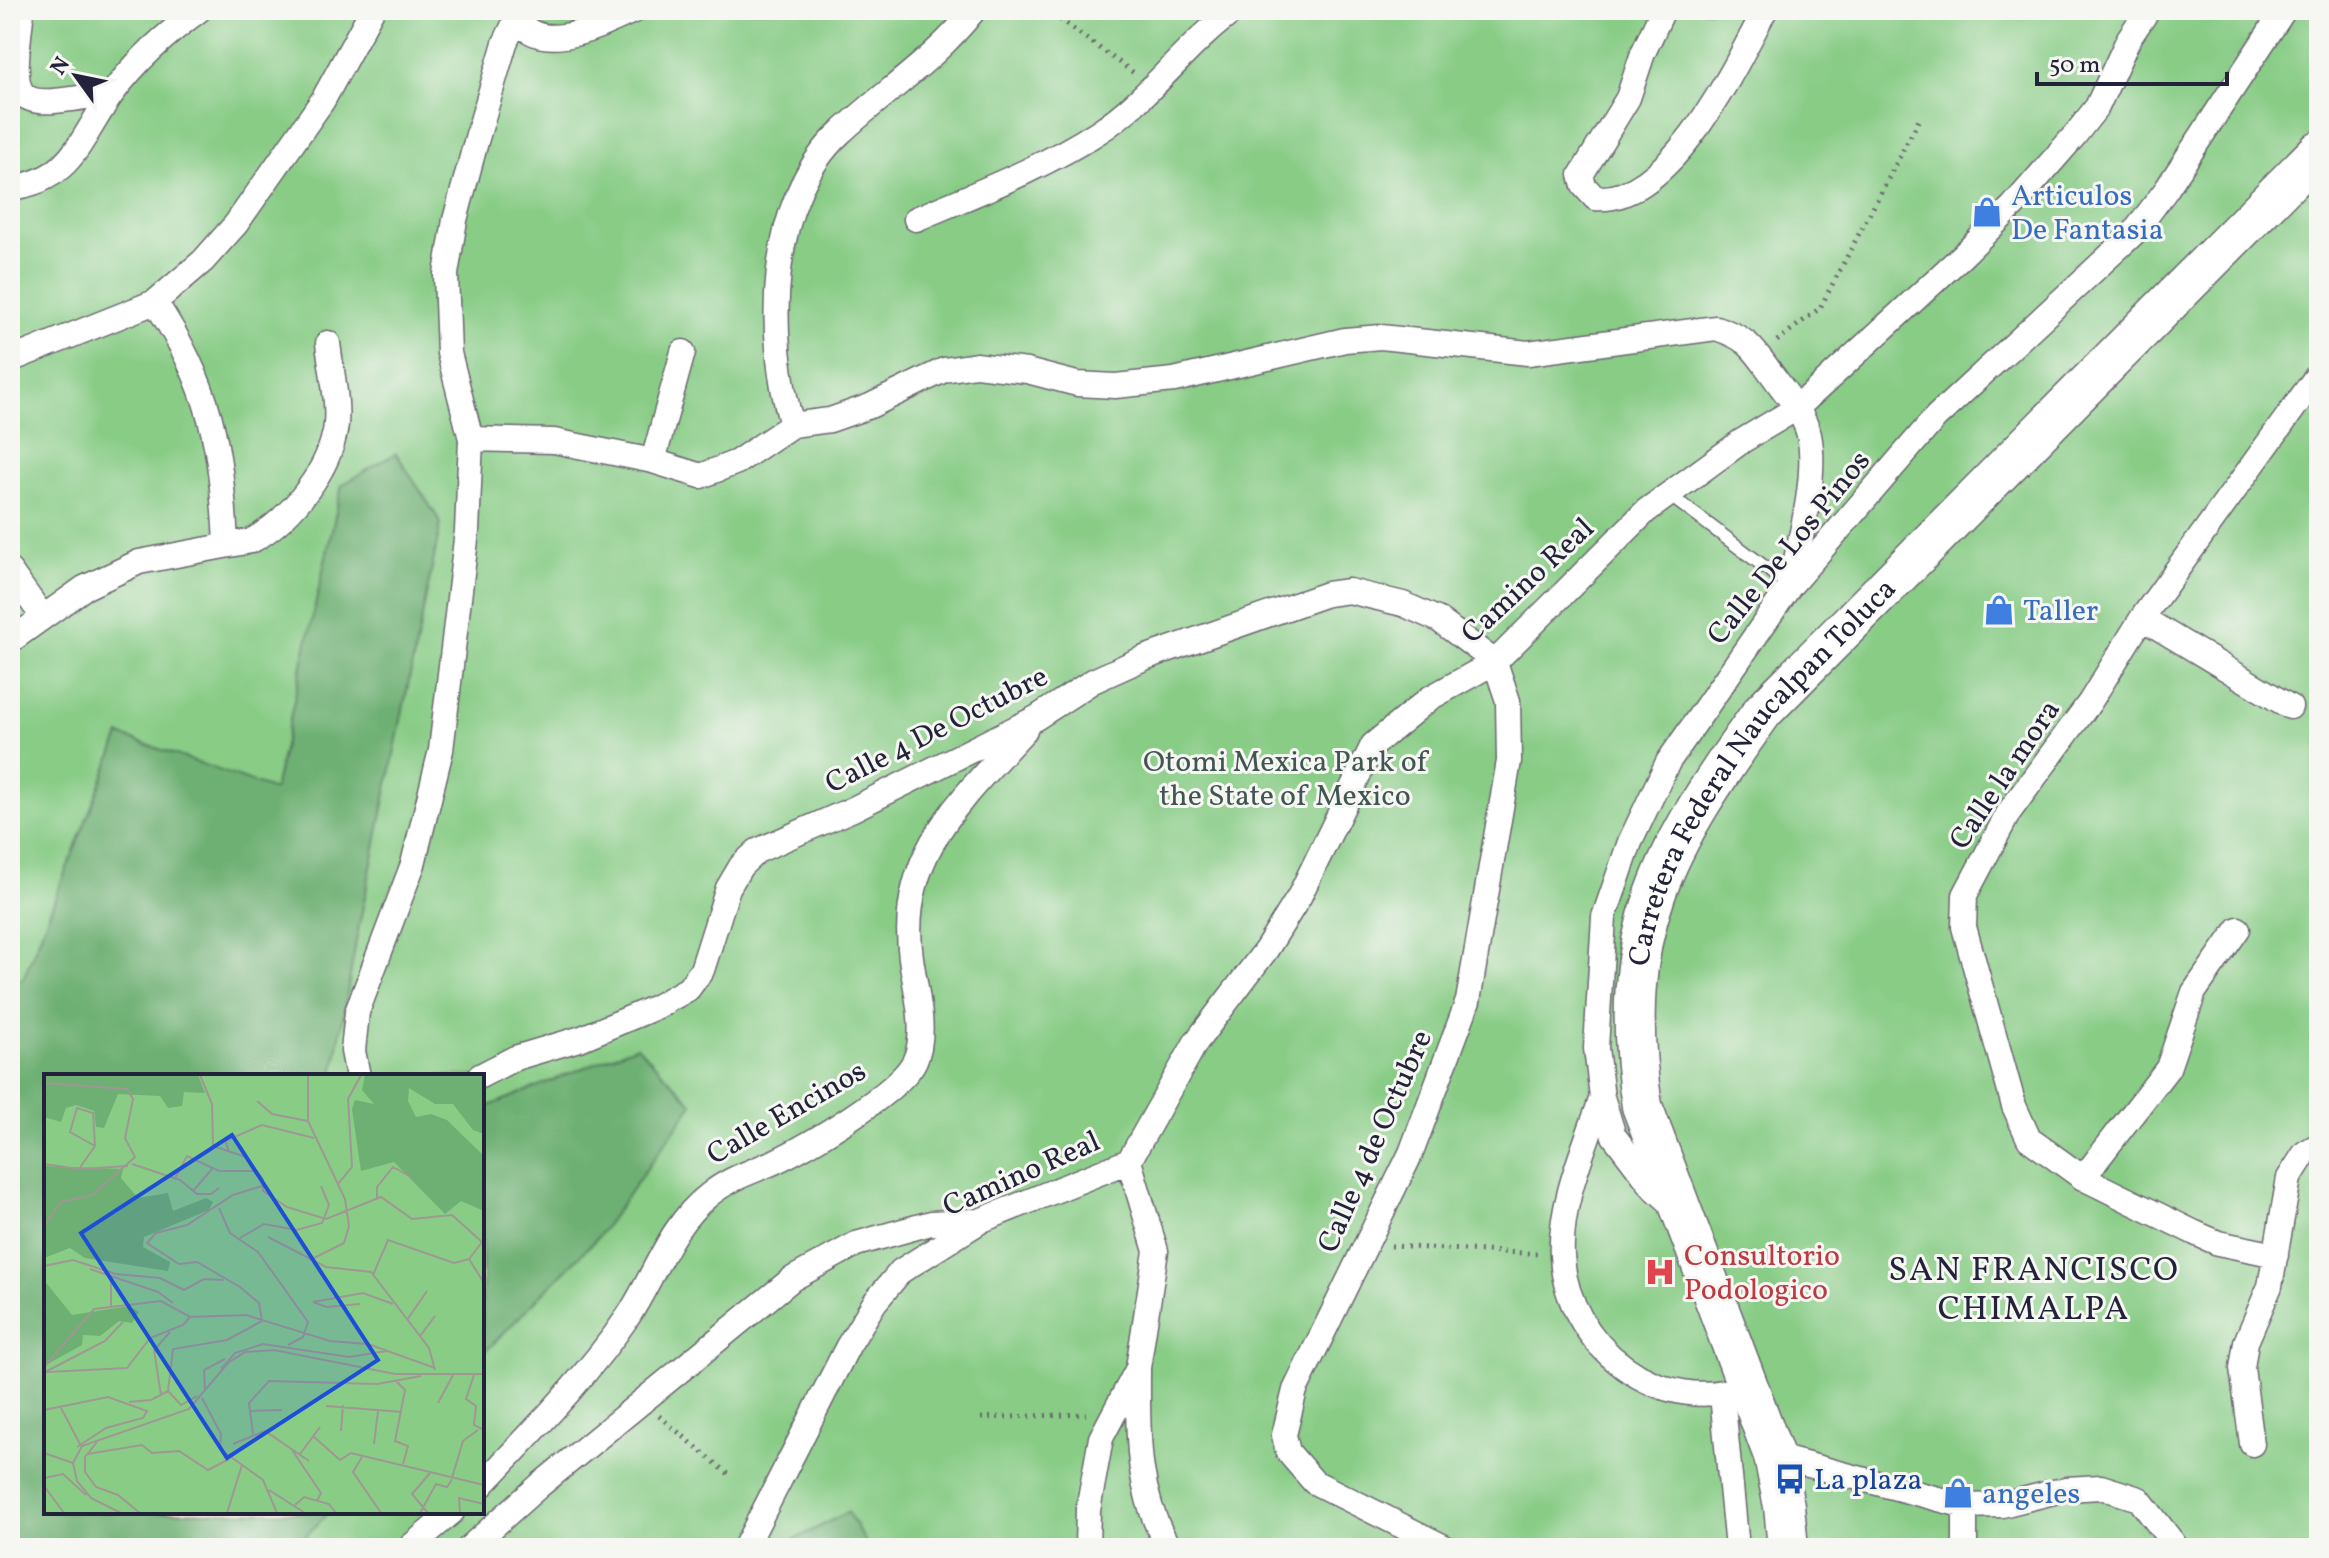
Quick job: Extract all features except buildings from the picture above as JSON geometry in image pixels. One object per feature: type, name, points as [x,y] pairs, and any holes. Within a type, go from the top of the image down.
[{"type":"main road","name":"Carretera Federal Naucalpan Toluca","points":[[1788,1548],[1774,1456],[1734,1390],[1679,1211],[1642,1106],[1634,1055],[1632,1001],[1643,928],[1670,856],[1692,814],[1763,711],[2319,151]]},
{"type":"street","points":[[22,10],[16,81],[21,94],[33,102],[112,93]]},
{"type":"street","points":[[10,188],[35,185],[62,168],[90,131],[112,93],[154,44],[199,10]]},
{"type":"street","points":[[10,360],[155,302],[203,261],[236,224],[323,100],[372,10]]},
{"type":"street","points":[[358,1074],[353,1051],[357,1012],[413,864],[441,750],[467,531],[471,439],[449,353],[446,274],[455,220],[514,15],[537,34],[555,38],[579,34],[635,10]]},
{"type":"street","points":[[792,425],[781,388],[774,318],[778,277],[803,186],[816,160],[838,135],[904,82],[956,33],[974,10]]},
{"type":"street","points":[[916,219],[997,184],[1098,132],[1155,88],[1189,49],[1235,10]]},
{"type":"street","points":[[1663,10],[1643,53],[1628,98],[1581,175],[1584,186],[1595,198],[1609,199],[1627,191],[1658,171],[1682,147],[1702,122],[1765,10]]},
{"type":"street","name":"Camino Real","points":[[745,1548],[848,1346],[875,1302],[901,1271],[982,1220],[1129,1161],[1196,1042],[1266,950],[1299,897],[1373,745],[1430,698],[1495,662],[1646,511],[1742,441],[1797,408],[1972,246],[2057,157],[2097,107],[2129,38],[2148,10]]},
{"type":"street","name":"Calle De Los Pinos","points":[[1679,1211],[1652,1186],[1624,1152],[1602,1097],[1596,1048],[1596,1004],[1604,917],[1630,842],[1668,762],[1790,586],[1936,417],[2133,234],[2166,190],[2284,10]]},
{"type":"street","points":[[155,302],[189,358],[211,412],[224,496],[226,544]]},
{"type":"street","points":[[471,439],[554,441],[653,461],[701,476],[717,472],[792,425],[830,420],[870,406],[944,370],[976,365],[1027,371],[1077,384],[1115,386],[1174,380],[1345,340],[1381,337],[1528,353],[1716,328],[1740,336],[1760,354],[1797,408],[1809,433],[1810,458],[1790,586]]},
{"type":"street","points":[[10,641],[84,588],[139,562],[251,541],[265,534],[316,476],[335,434],[328,343]]},
{"type":"street","points":[[653,461],[683,352]]},
{"type":"street","name":"Calle la mora","points":[[2276,1255],[2218,1243],[2083,1178],[2029,1139],[2014,1106],[1964,927],[1965,895],[2009,812],[2090,702],[2142,618],[2319,373]]},
{"type":"street","points":[[10,571],[43,617]]},
{"type":"street","name":"Calle 4 De Octubre","points":[[484,1074],[515,1058],[607,1028],[688,989],[702,970],[728,888],[741,866],[757,851],[853,809],[1036,718],[1093,681],[1144,658],[1291,606],[1349,591],[1403,604],[1439,620],[1495,662]]},
{"type":"street","points":[[2142,618],[2290,707]]},
{"type":"street","name":"Calle 4 de Octubre","points":[[1446,1548],[1314,1482],[1288,1452],[1284,1435],[1295,1390],[1411,1153],[1468,1001],[1509,761],[1508,701],[1495,662]]},
{"type":"street","name":"Calle Encinos","points":[[484,1483],[576,1386],[630,1313],[683,1221],[708,1195],[736,1177],[776,1161],[868,1105],[903,1079],[916,1060],[920,1035],[907,927],[913,882],[934,836],[1036,718]]},
{"type":"street","points":[[2083,1178],[2168,1068],[2194,992],[2238,929]]},
{"type":"street","points":[[1602,1097],[1574,1181],[1562,1255],[1577,1314],[1616,1365],[1634,1376],[1680,1392],[1734,1390],[1737,1548]]},
{"type":"street","points":[[2252,1444],[2242,1368],[2246,1342],[2270,1286],[2289,1178],[2305,1153],[2319,1145]]},
{"type":"street","points":[[1129,1161],[1156,1251],[1138,1368],[1138,1443],[1144,1491],[1169,1548]]},
{"type":"street","points":[[470,1548],[792,1279],[856,1244],[931,1223],[982,1220]]},
{"type":"street","points":[[1087,1548],[1088,1510],[1096,1463],[1114,1409],[1138,1368]]},
{"type":"street","points":[[1774,1456],[1965,1506],[2002,1505],[2066,1489],[2101,1487],[2139,1499],[2177,1548]]},
{"type":"street","points":[[1965,1506],[1965,1548]]},
{"type":"street","points":[[409,1548],[450,1514]]},
{"type":"lane","points":[[1668,494],[1790,586]]},
{"type":"path","points":[[1047,10],[1155,88]]},
{"type":"path","points":[[1760,354],[1820,308],[1919,120]]},
{"type":"path","points":[[1365,1244],[1562,1255]]},
{"type":"path","points":[[643,1402],[731,1476]]},
{"type":"path","points":[[981,1418],[1071,1417],[1114,1409]]},
{"type":"green space","name":"Otomi Mexica Park of the State of Mexico","points":[[10,10],[2319,10],[2319,1548],[10,1548]]},
{"type":"green space","points":[[396,453],[441,523],[356,941],[333,1074],[44,1074],[44,1514],[327,1514],[294,1548],[10,1548],[10,981],[23,979],[120,735],[274,790],[342,485]]},
{"type":"green space","points":[[637,1046],[693,1104],[597,1238],[484,1353],[484,1108]]},
{"type":"green space","points":[[848,1512],[869,1548],[778,1548]]},
{"type":"place","name":"Articulos De Fantasia","points":[[1987,212]]},
{"type":"place","name":"Taller","points":[[1999,610]]},
{"type":"place","name":"Consultorio Podologico","points":[[1660,1272]]},
{"type":"place","name":"La plaza","points":[[1790,1479]]},
{"type":"place","name":"angeles","points":[[1958,1493]]},
{"type":"district","name":"SAN FRANCISCO CHIMALPA","points":[[2034,1288]]}]
